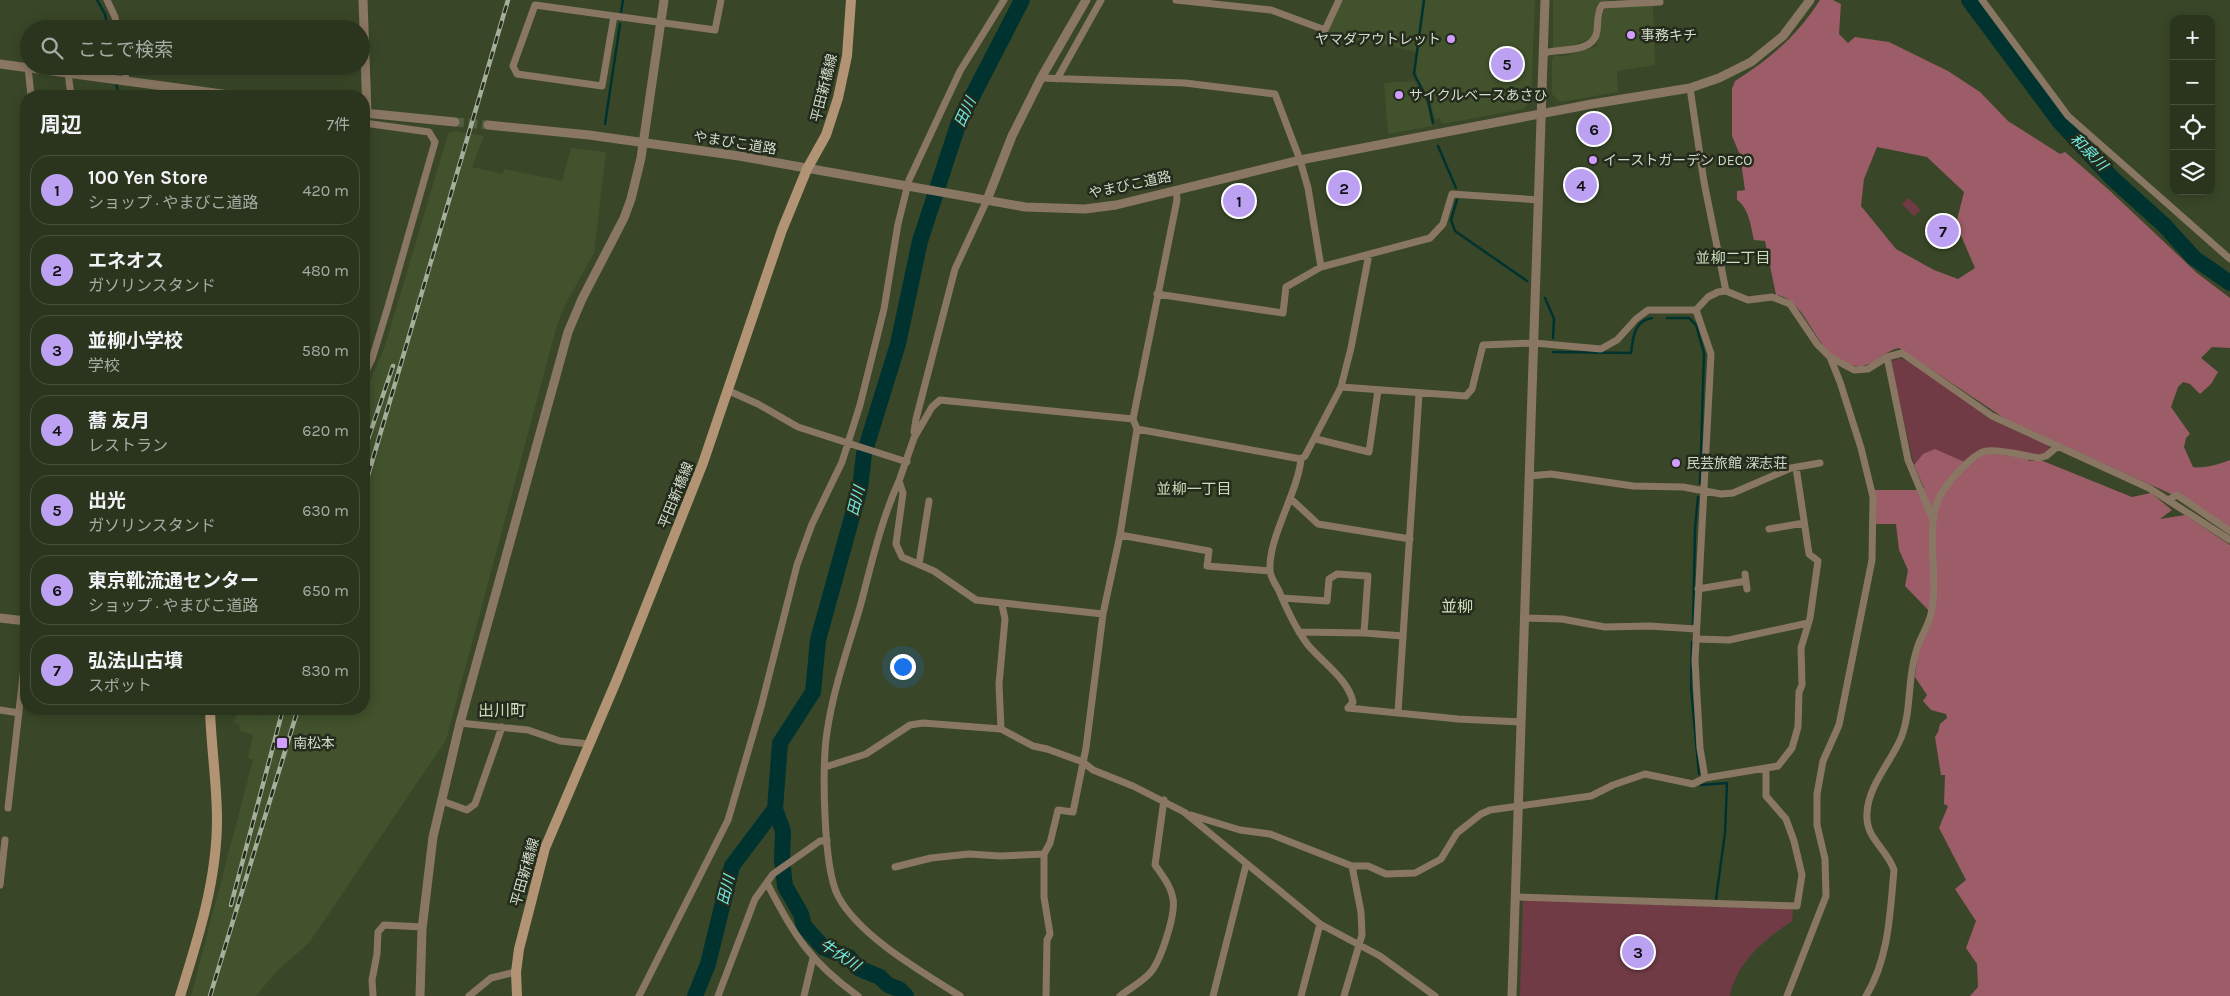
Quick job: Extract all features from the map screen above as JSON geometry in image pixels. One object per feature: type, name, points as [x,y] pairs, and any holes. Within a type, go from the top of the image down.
[{"type":"main road","name":"平田新橋線","points":[[517,996],[516,972],[523,931],[545,848],[590,744],[704,463],[782,230],[807,169],[826,135],[838,98],[847,56],[851,0]]},
{"type":"main road","points":[[180,996],[204,914],[215,843],[217,801],[211,750],[210,715]]},
{"type":"street","points":[[107,0],[116,20]]},
{"type":"street","points":[[363,0],[364,20]]},
{"type":"street","points":[[420,996],[422,926],[427,872],[460,723],[568,332],[586,291],[624,218],[636,179],[664,0]]},
{"type":"street","points":[[614,16],[602,86],[517,74],[512,66],[535,4],[715,30],[721,0]]},
{"type":"street","points":[[638,996],[728,820],[761,708],[797,565],[812,524],[842,462],[860,405],[884,309],[909,186],[960,71],[1004,0]]},
{"type":"street","points":[[914,438],[916,419],[955,269],[987,200],[1012,136],[1041,78],[1086,0]]},
{"type":"street","points":[[1056,79],[1101,0]]},
{"type":"street","points":[[1176,0],[1271,10],[1325,30],[1339,0]]},
{"type":"street","points":[[1512,996],[1545,0]]},
{"type":"street","name":"やまびこ道路","points":[[488,125],[589,135],[739,156],[1025,207],[1085,209],[1116,205],[1300,160],[1690,88],[1719,78],[1751,62],[1783,36],[1810,0]]},
{"type":"street","points":[[1982,0],[2068,116],[2230,259]]},
{"type":"street","points":[[1544,53],[1566,51],[1592,43],[1596,38],[1599,10],[1602,5],[1660,2]]},
{"type":"street","points":[[0,64],[20,66]]},
{"type":"street","points":[[29,75],[30,90]]},
{"type":"street","points":[[68,75],[70,90]]},
{"type":"street","points":[[86,75],[176,90]]},
{"type":"street","points":[[124,75],[124,81]]},
{"type":"street","points":[[365,75],[365,90]]},
{"type":"street","points":[[1041,78],[1185,83],[1275,94],[1300,160],[1308,188],[1321,267]]},
{"type":"street","points":[[1690,88],[1704,182],[1726,291]]},
{"type":"street","points":[[370,113],[455,122]]},
{"type":"street","points":[[370,124],[429,132],[435,142],[370,363]]},
{"type":"street","points":[[1046,996],[1047,940],[1050,934],[1044,897],[1044,854],[1050,843],[1058,810],[1073,812],[1083,762],[1103,614],[1120,535],[1137,429],[1133,419],[1177,200],[1176,190]]},
{"type":"street","points":[[1157,294],[1283,313],[1286,287],[1321,267],[1430,238],[1438,232],[1443,224],[1452,194],[1539,200]]},
{"type":"street","points":[[1369,254],[1351,348],[1341,387],[1316,440],[1301,459],[1300,470],[1274,549],[1270,571],[1299,632],[1310,647],[1344,682],[1353,702],[1348,708],[1458,719],[1521,722]]},
{"type":"street","points":[[1341,387],[1466,396],[1472,389],[1483,344],[1534,343],[1601,349],[1617,340],[1636,319],[1648,310],[1696,310],[1708,297],[1718,292],[1726,291],[1748,300],[1772,297],[1790,304],[1817,344],[1830,357],[1854,370],[1868,369],[1887,357],[1902,353],[1992,416],[2149,488],[2230,540]]},
{"type":"street","points":[[1696,310],[1710,354],[1695,677],[1700,748],[1705,778]]},
{"type":"street","points":[[1788,996],[1826,896],[1826,859],[1817,825],[1817,794],[1823,761],[1839,725],[1872,560],[1873,497],[1861,448],[1830,357]]},
{"type":"street","points":[[1887,357],[1908,460],[1933,520]]},
{"type":"street","points":[[1316,440],[1369,452],[1378,390]]},
{"type":"street","points":[[729,391],[758,404],[798,428],[904,461]]},
{"type":"street","points":[[1398,712],[1419,394]]},
{"type":"street","points":[[960,996],[879,942],[848,912],[832,882],[825,840],[825,767],[829,720],[866,584],[904,461],[914,438],[932,407],[940,400],[1133,419]]},
{"type":"street","points":[[1137,429],[1301,459]]},
{"type":"street","points":[[1866,996],[1876,979],[1886,944],[1894,870],[1871,836],[1867,824],[1867,812],[1872,795],[1901,739],[1908,718],[1915,653],[1931,615],[1936,588],[1932,539],[1933,520],[1942,492],[1967,463],[1978,454],[1987,451],[2039,458],[2046,456],[2058,446]]},
{"type":"street","points":[[1529,476],[1551,474],[1633,486],[1683,487],[1721,494],[1733,493],[1796,467],[1820,463]]},
{"type":"street","points":[[1184,812],[1240,830],[1270,834],[1352,866],[1368,866],[1386,874],[1416,873],[1441,859],[1457,833],[1481,814],[1518,806],[1590,796],[1613,785],[1644,774],[1693,784],[1705,778],[1778,766],[1792,748],[1798,727],[1799,692],[1802,685],[1801,648],[1808,623],[1818,561],[1809,554],[1796,467]]},
{"type":"street","points":[[899,481],[903,493],[896,544],[897,552],[902,557],[934,571],[976,600],[1002,605],[1044,609],[1059,608],[1103,614]]},
{"type":"street","points":[[2168,500],[2177,495],[2230,531]]},
{"type":"street","points":[[1290,498],[1318,524],[1410,539]]},
{"type":"street","points":[[919,564],[929,501]]},
{"type":"street","points":[[1769,529],[1778,524],[1804,523]]},
{"type":"street","points":[[1120,535],[1209,551],[1207,566],[1270,571]]},
{"type":"street","points":[[1282,598],[1327,601],[1329,579],[1336,574],[1368,576],[1364,634]]},
{"type":"street","points":[[1698,589],[1746,581]]},
{"type":"street","points":[[1001,729],[999,684],[1006,619],[1002,605]]},
{"type":"street","points":[[0,618],[20,620]]},
{"type":"street","points":[[1524,618],[1562,619],[1605,627],[1649,626],[1696,629]]},
{"type":"street","points":[[1697,639],[1729,640],[1808,623]]},
{"type":"street","points":[[1299,632],[1403,636]]},
{"type":"street","points":[[8,808],[20,703]]},
{"type":"street","points":[[0,710],[19,712]]},
{"type":"street","points":[[460,723],[528,730],[560,741],[590,744]]},
{"type":"street","points":[[825,767],[866,754],[910,724],[1001,729],[1033,746],[1083,762],[1092,770],[1164,800],[1184,812],[1211,833],[1246,866],[1320,924],[1358,946],[1380,956],[1435,996]]},
{"type":"street","points":[[442,801],[467,810],[475,804],[502,726]]},
{"type":"street","points":[[1516,897],[1797,906],[1802,875],[1794,840],[1786,819],[1766,796],[1766,769]]},
{"type":"street","points":[[1120,996],[1150,974],[1162,952],[1170,923],[1174,900],[1167,882],[1155,865],[1164,800]]},
{"type":"street","points":[[0,885],[5,840]]},
{"type":"street","points":[[720,994],[752,907],[766,883],[773,874],[825,840]]},
{"type":"street","points":[[895,867],[931,858],[969,854],[1000,856],[1044,854]]},
{"type":"street","points":[[1212,996],[1246,866]]},
{"type":"street","points":[[1344,996],[1362,935],[1352,866]]},
{"type":"street","points":[[766,883],[790,929],[813,958],[839,983],[858,996]]},
{"type":"street","points":[[1301,996],[1320,924]]},
{"type":"street","points":[[373,996],[372,980],[377,954],[378,932],[384,925],[422,926]]},
{"type":"street","points":[[804,996],[813,958]]},
{"type":"street","points":[[470,996],[491,978],[516,972]]},
{"type":"shaded area","points":[[1343,0],[1535,0],[1531,100],[1524,109],[1442,124],[1440,118],[1435,120],[1431,103],[1418,81],[1415,65],[1417,52],[1327,33]]},
{"type":"shaded area","points":[[1553,0],[1611,0],[1598,4],[1593,36],[1590,39],[1563,48],[1553,48]]},
{"type":"shaded area","points":[[1820,0],[1833,0],[1841,4],[1839,34],[1848,43],[1855,37],[1889,42],[1948,71],[1980,92],[2008,121],[2060,154],[2065,152],[2109,190],[2197,273],[2230,298],[2230,348],[2212,347],[2201,358],[2218,372],[2211,384],[2200,394],[2190,384],[2183,382],[2178,387],[2171,407],[2190,434],[2186,438],[2184,447],[2193,467],[2212,466],[2230,460],[2230,534],[2169,493],[2007,420],[1899,348],[1866,365],[1846,364],[1834,357],[1824,346],[1798,308],[1788,299],[1776,295],[1765,241],[1754,240],[1747,213],[1737,200],[1737,191],[1745,190],[1740,155],[1732,136],[1732,89],[1735,81],[1771,55],[1793,35]],"holes":[[[1877,147],[1927,157],[1964,192],[1956,224],[1975,268],[1958,279],[1934,270],[1896,249],[1861,206],[1864,179]]]},
{"type":"shaded area","points":[[1653,5],[1655,65],[1617,71],[1618,92],[1560,102],[1552,94],[1552,59],[1554,56],[1566,56],[1597,46],[1604,7]]},
{"type":"shaded area","points":[[1414,81],[1426,101],[1432,126],[1388,134],[1384,83]]},
{"type":"shaded area","points":[[453,131],[484,136],[472,167],[503,174],[504,169],[562,181],[571,148],[606,152],[594,253],[565,305],[557,325],[446,740],[309,943],[278,970],[256,996],[191,996],[253,760],[248,758],[253,735],[239,730],[240,725],[234,722],[236,715],[370,715],[370,381],[385,346],[448,134]]},
{"type":"shaded area","points":[[1908,198],[1921,210],[1914,216],[1902,204]]},
{"type":"shaded area","points":[[1941,221],[1954,233],[1942,245],[1930,233]]},
{"type":"shaded area","points":[[1900,358],[1912,363],[1992,420],[2048,445],[2050,450],[2041,455],[1965,462],[1923,455],[1914,465],[1891,366],[1892,361]]},
{"type":"shaded area","points":[[1935,449],[1969,464],[1987,453],[2026,458],[2029,461],[2043,461],[2132,497],[2151,493],[2172,510],[2160,519],[2185,515],[2230,545],[2230,996],[1970,996],[1978,987],[1977,964],[1966,948],[1976,921],[1955,889],[1966,880],[1939,828],[1948,806],[1944,804],[1945,775],[1941,775],[1935,737],[1940,724],[1947,718],[1946,714],[1931,710],[1923,701],[1927,695],[1915,677],[1918,653],[1934,616],[1905,586],[1908,570],[1899,550],[1896,524],[1876,524],[1873,490],[1918,490],[1924,488],[1914,465],[1923,454]]},
{"type":"shaded area","points":[[1523,900],[1791,909],[1793,911],[1792,921],[1772,935],[1745,963],[1733,984],[1730,996],[1520,996]]},
{"type":"waterway","points":[[97,0],[106,20]]},
{"type":"waterway","points":[[621,12],[623,0]]},
{"type":"waterway","name":"田川","points":[[695,996],[708,964],[732,866],[775,809],[780,743],[813,692],[818,640],[860,488],[864,454],[898,344],[920,241],[959,122],[1022,0]]},
{"type":"waterway","points":[[1424,0],[1414,74],[1428,100],[1433,123]]},
{"type":"waterway","name":"和泉川","points":[[1969,0],[2059,121],[2112,178],[2164,225],[2194,258],[2230,283]]},
{"type":"waterway","points":[[605,124],[620,24]]},
{"type":"waterway","points":[[116,82],[118,90]]},
{"type":"waterway","points":[[1438,146],[1456,188]]},
{"type":"waterway","points":[[1457,200],[1451,220],[1455,231],[1527,281]]},
{"type":"waterway","points":[[1545,298],[1554,319],[1553,338]]},
{"type":"waterway","points":[[1553,352],[1631,353],[1638,326],[1641,322],[1652,318]]},
{"type":"waterway","points":[[1667,318],[1689,318],[1696,325],[1704,353],[1700,483]]},
{"type":"waterway","points":[[1693,626],[1695,529],[1698,497]]},
{"type":"waterway","points":[[1692,642],[1691,688],[1699,774]]},
{"type":"waterway","points":[[1701,785],[1727,783],[1725,833],[1716,899]]},
{"type":"waterway","name":"牛伏川","points":[[775,809],[783,831],[782,860],[785,886],[801,914],[804,926],[824,948],[849,957],[858,968],[880,977],[888,985],[899,989],[906,996]]},
{"type":"tunnel","points":[[455,122],[488,125]]},
{"type":"railway","points":[[370,469],[508,0]]},
{"type":"railway","points":[[370,433],[393,366]]},
{"type":"railway","points":[[231,905],[281,715]]},
{"type":"railway","points":[[210,996],[296,715]]},
{"type":"place","name":"事務キチ","points":[[1631,35]]},
{"type":"place","name":"ヤマダアウトレット","points":[[1451,39]]},
{"type":"place","name":"出光","points":[[1507,64]]},
{"type":"place","name":"サイクルベースあさひ","points":[[1399,95]]},
{"type":"place","name":"東京靴流通センター","points":[[1594,129]]},
{"type":"place","name":"イーストガーデン DECO","points":[[1593,160]]},
{"type":"place","name":"蕎 友月","points":[[1581,185]]},
{"type":"place","name":"エネオス","points":[[1344,188]]},
{"type":"place","name":"100 Yen Store","points":[[1239,201]]},
{"type":"place","name":"弘法山古墳","points":[[1943,231]]},
{"type":"place","name":"民芸旅館 深志荘","points":[[1676,463]]},
{"type":"place","name":"南松本","points":[[282,743]]},
{"type":"place","name":"並柳小学校","points":[[1638,952]]},
{"type":"district","name":"並柳二丁目","points":[[1733,258]]},
{"type":"district","name":"並柳一丁目","points":[[1194,489]]},
{"type":"district","name":"並柳","points":[[1457,606]]},
{"type":"district","name":"出川町","points":[[502,710]]}]
